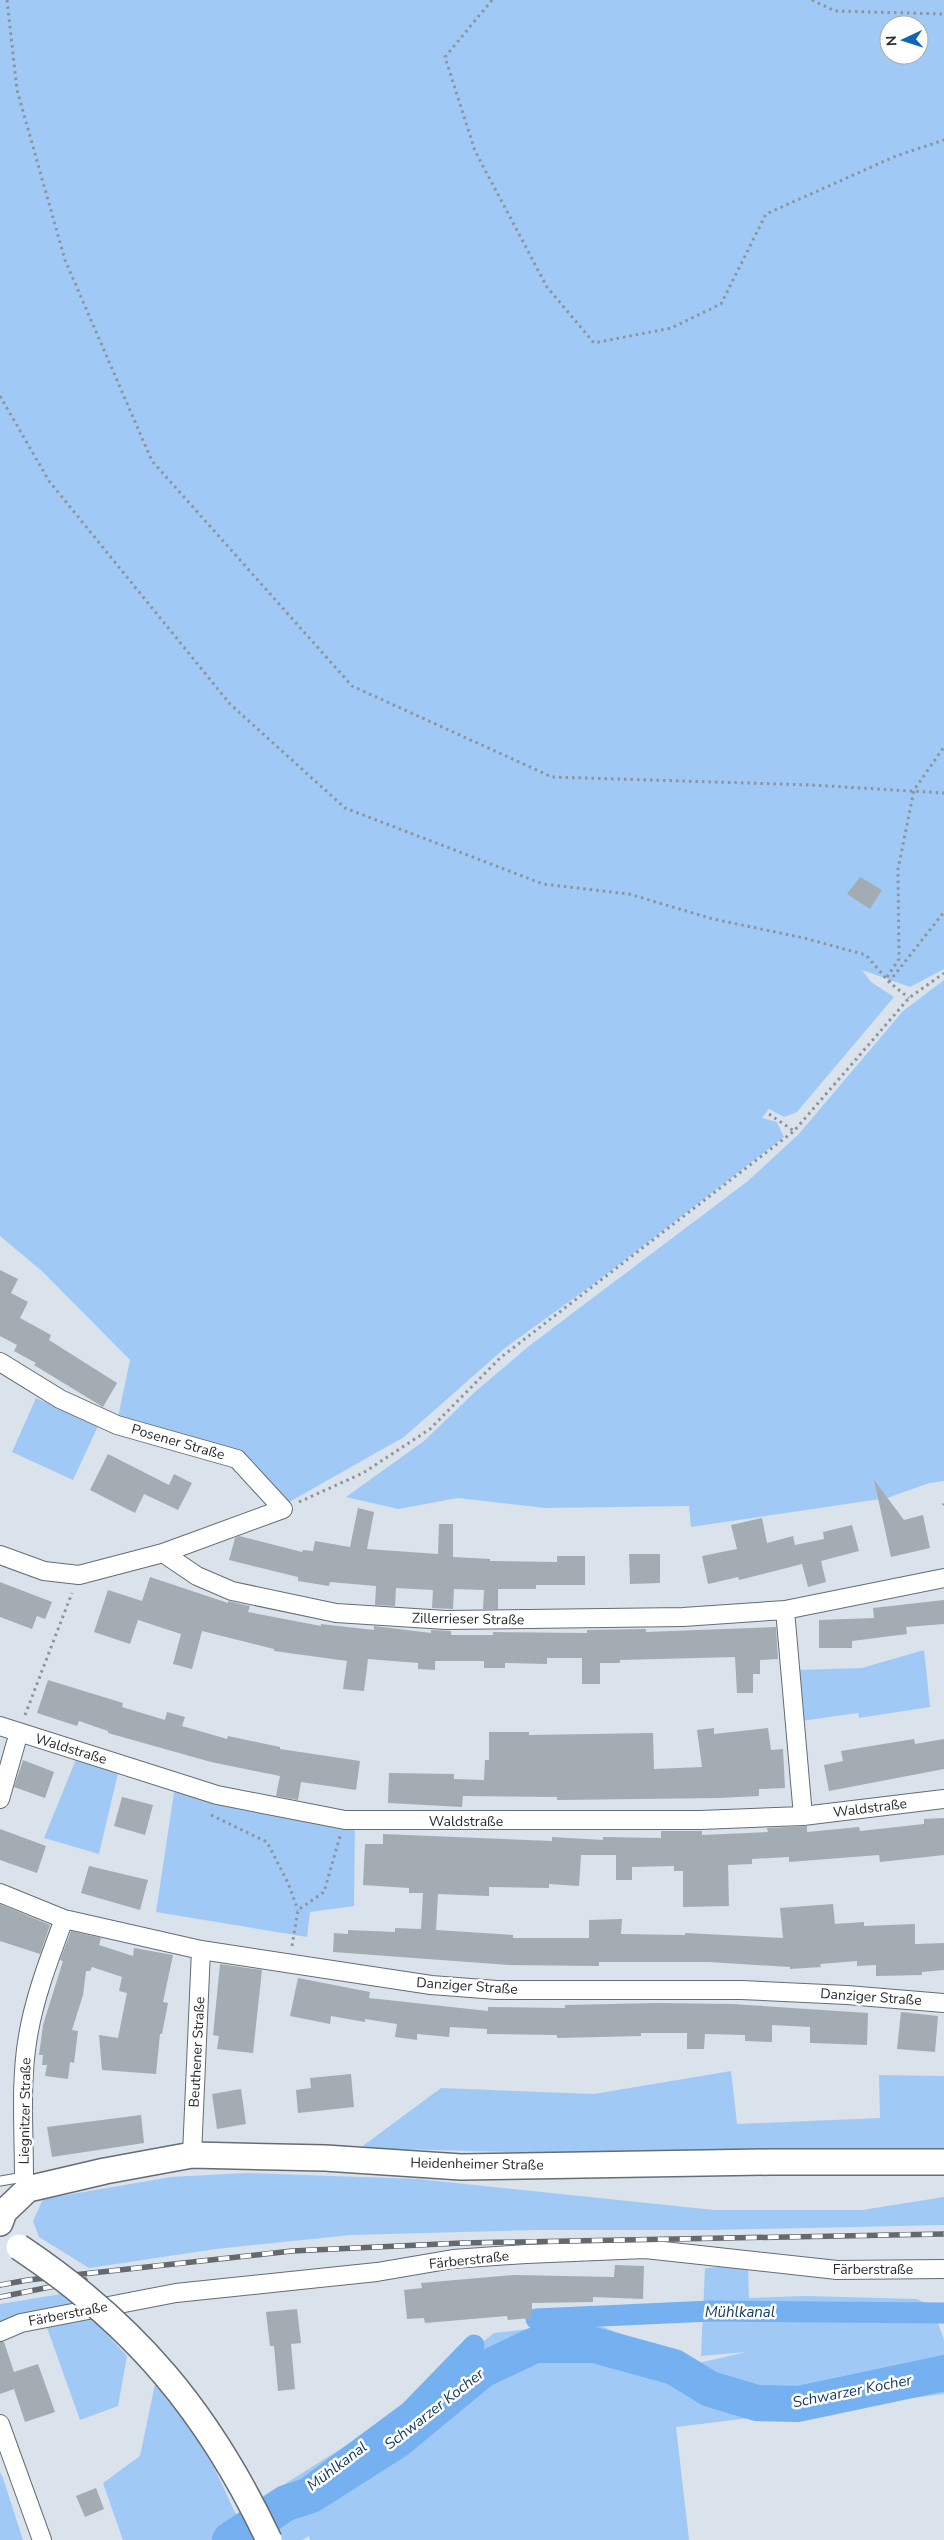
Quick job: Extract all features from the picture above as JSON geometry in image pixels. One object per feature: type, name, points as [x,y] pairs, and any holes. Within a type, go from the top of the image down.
[{"type":"street","name":"Posener Straße","points":[[0,1362],[60,1399],[117,1425],[237,1459],[282,1509]]},
{"type":"street","points":[[0,1556],[44,1570],[79,1575],[163,1553],[282,1509]]},
{"type":"street","name":"Zillerrieser Straße","points":[[163,1553],[197,1576],[232,1591],[336,1613],[446,1620],[683,1618],[785,1610],[944,1578]]},
{"type":"street","points":[[785,1610],[803,1816]]},
{"type":"street","name":"Waldstraße","points":[[0,1726],[207,1792],[345,1820],[613,1821],[803,1816],[944,1799]]},
{"type":"street","points":[[0,1799],[19,1732]]},
{"type":"street","name":"Danziger Straße","points":[[0,1893],[64,1919],[201,1950],[431,1986],[497,1990],[741,1990],[944,2002]]},
{"type":"street","name":"Liegnitzer Straße","points":[[26,2183],[23,2086],[28,2036],[39,1988],[64,1919]]},
{"type":"street","name":"Beuthener Straße","points":[[192,2155],[201,1950]]},
{"type":"street","name":"Heidenheimer Straße","points":[[0,2223],[4,2212],[26,2183],[192,2155],[324,2158],[461,2167],[770,2162],[944,2162]]},
{"type":"street","points":[[10,2243],[81,2291],[113,2318],[171,2379],[220,2447],[269,2540]]},
{"type":"street","name":"Färberstraße","points":[[0,2332],[21,2323],[176,2293],[377,2272],[453,2259],[526,2254],[645,2249],[836,2270],[944,2271]]},
{"type":"street","points":[[0,2424],[42,2540]]},
{"type":"lane","points":[[0,2181],[26,2183]]},
{"type":"path","points":[[7,0],[17,90],[65,260],[152,461],[352,686],[552,777],[914,790],[944,793]]},
{"type":"path","points":[[492,0],[445,57],[475,151],[547,287],[594,343],[671,328],[721,304],[766,214],[896,156],[944,140]]},
{"type":"path","points":[[812,0],[835,12],[944,14]]},
{"type":"path","points":[[0,396],[48,481],[230,704],[345,808],[543,884],[629,894],[713,919],[804,938],[866,955],[887,977],[889,982],[909,998]]},
{"type":"path","points":[[887,977],[899,959],[898,869],[914,790],[944,748]]},
{"type":"path","points":[[889,982],[944,912]]},
{"type":"path","points":[[282,1509],[363,1473],[430,1429],[500,1358],[794,1131],[909,998],[944,973]]},
{"type":"path","points":[[769,1114],[794,1131]]},
{"type":"path","points":[[19,1732],[79,1575]]},
{"type":"path","points":[[207,1792],[205,1811],[267,1842],[288,1883],[298,1910],[289,1964]]},
{"type":"path","points":[[298,1910],[324,1892],[345,1820]]},
{"type":"shaded area","points":[[0,0],[944,0],[944,969],[910,987],[862,970],[871,982],[894,997],[797,1112],[784,1117],[769,1109],[762,1118],[777,1122],[784,1137],[595,1283],[505,1348],[404,1437],[284,1505],[239,1456],[117,1422],[130,1360],[43,1272],[0,1236]]},
{"type":"shaded area","points":[[944,980],[944,1481],[929,1483],[887,1498],[691,1527],[689,1506],[545,1508],[458,1498],[398,1509],[346,1497],[424,1441],[476,1391],[529,1346],[748,1181],[798,1135],[903,1011]]},
{"type":"shaded area","points":[[36,1398],[98,1426],[73,1480],[12,1452]]},
{"type":"shaded area","points":[[924,1650],[930,1707],[859,1718],[858,1713],[801,1721],[796,1670],[862,1668]]},
{"type":"shaded area","points":[[77,1757],[119,1769],[99,1854],[44,1838]]},
{"type":"shaded area","points":[[175,1786],[355,1823],[354,1906],[310,1912],[307,1937],[156,1912]]},
{"type":"shaded area","points":[[731,2071],[737,2124],[880,2118],[879,2075],[944,2076],[944,2151],[585,2154],[360,2148],[441,2088],[594,2094]]},
{"type":"shaded area","points":[[246,2173],[418,2179],[714,2210],[862,2210],[944,2197],[944,2225],[710,2230],[538,2230],[351,2235],[216,2249],[89,2268],[39,2237],[33,2221],[43,2199],[171,2177]]},
{"type":"shaded area","points":[[748,2265],[749,2298],[806,2296],[917,2299],[932,2306],[944,2340],[944,2394],[676,2427],[689,2540],[310,2540],[309,2536],[302,2540],[282,2540],[269,2494],[388,2419],[494,2333],[591,2322],[694,2364],[746,2352],[701,2356],[705,2268]]},
{"type":"shaded area","points":[[61,2294],[99,2326],[127,2356],[118,2406],[80,2420],[46,2325],[0,2325],[0,2304]]},
{"type":"shaded area","points":[[155,2384],[203,2444],[248,2540],[123,2540],[103,2483],[140,2456]]},
{"type":"shaded area","points":[[0,2472],[3,2478],[23,2540],[0,2540]]},
{"type":"building","points":[[860,877],[882,890],[870,909],[847,894]]},
{"type":"building","points":[[0,1270],[18,1279],[11,1293],[28,1302],[20,1318],[51,1335],[49,1340],[117,1383],[103,1407],[34,1365],[36,1363],[14,1351],[17,1345],[0,1336]]},
{"type":"building","points":[[108,1454],[169,1485],[174,1474],[192,1483],[178,1510],[144,1494],[135,1513],[90,1490]]},
{"type":"building","points":[[874,1480],[904,1520],[923,1515],[930,1548],[891,1557]]},
{"type":"building","points":[[358,1508],[374,1512],[367,1549],[438,1554],[439,1524],[453,1524],[453,1557],[490,1559],[490,1561],[557,1562],[557,1556],[585,1556],[585,1585],[536,1585],[536,1589],[498,1589],[498,1609],[483,1609],[484,1590],[454,1589],[453,1609],[432,1608],[433,1590],[396,1588],[395,1606],[375,1605],[376,1586],[330,1582],[329,1586],[298,1581],[298,1577],[229,1560],[235,1538],[239,1536],[302,1552],[303,1550],[313,1551],[315,1541],[350,1547]]},
{"type":"building","points":[[762,1518],[767,1543],[793,1536],[795,1545],[824,1539],[823,1532],[852,1525],[859,1551],[821,1561],[826,1582],[808,1587],[802,1564],[739,1580],[738,1577],[708,1584],[702,1556],[737,1549],[731,1525]]},
{"type":"building","points":[[629,1554],[660,1554],[660,1583],[630,1584]]},
{"type":"building","points":[[150,1577],[228,1603],[228,1601],[250,1606],[248,1612],[321,1626],[321,1624],[374,1630],[374,1626],[431,1633],[431,1630],[451,1631],[451,1635],[493,1635],[493,1632],[587,1633],[587,1630],[646,1629],[646,1632],[776,1627],[778,1659],[760,1660],[760,1674],[753,1674],[753,1693],[737,1693],[735,1657],[620,1660],[620,1663],[600,1663],[600,1684],[582,1684],[582,1658],[547,1658],[547,1664],[505,1663],[505,1668],[484,1668],[484,1661],[435,1661],[435,1670],[418,1669],[418,1663],[368,1659],[364,1691],[343,1689],[347,1661],[274,1651],[274,1649],[202,1631],[192,1669],[173,1664],[181,1634],[138,1620],[130,1644],[94,1632],[108,1590],[142,1601]]},
{"type":"building","points":[[0,1582],[52,1602],[45,1619],[37,1616],[32,1629],[0,1617]]},
{"type":"building","points":[[944,1600],[944,1624],[906,1627],[907,1634],[852,1641],[852,1648],[819,1648],[819,1620],[874,1618],[873,1608]]},
{"type":"building","points":[[48,1680],[123,1703],[122,1707],[165,1720],[167,1712],[185,1717],[182,1726],[227,1739],[228,1736],[280,1747],[280,1749],[360,1761],[356,1790],[301,1782],[298,1800],[276,1796],[280,1776],[211,1762],[108,1733],[108,1731],[79,1721],[77,1726],[37,1713]]},
{"type":"building","points":[[714,1728],[714,1734],[768,1728],[771,1750],[783,1749],[785,1788],[759,1789],[759,1796],[719,1798],[557,1800],[557,1797],[463,1796],[462,1807],[388,1803],[389,1773],[454,1774],[454,1779],[484,1780],[485,1760],[489,1760],[489,1732],[529,1732],[529,1735],[653,1733],[654,1769],[702,1767],[697,1730]]},
{"type":"building","points":[[914,1739],[915,1744],[944,1739],[944,1769],[829,1791],[824,1765],[843,1761],[841,1751]]},
{"type":"building","points":[[23,1760],[54,1772],[45,1798],[14,1787]]},
{"type":"building","points":[[122,1797],[153,1805],[145,1835],[114,1826]]},
{"type":"building","points":[[944,1818],[944,1855],[880,1862],[879,1855],[789,1862],[789,1857],[752,1859],[752,1864],[728,1865],[729,1906],[683,1907],[683,1871],[674,1871],[674,1866],[632,1867],[632,1880],[616,1880],[616,1855],[581,1855],[579,1886],[549,1884],[549,1888],[489,1887],[489,1896],[438,1894],[436,1930],[513,1935],[513,1938],[589,1938],[589,1920],[622,1919],[621,1934],[685,1935],[685,1933],[783,1938],[780,1908],[833,1904],[835,1924],[864,1922],[864,1926],[915,1924],[915,1944],[944,1943],[944,1970],[922,1972],[922,1975],[876,1976],[876,1965],[857,1966],[857,1961],[820,1964],[821,1967],[790,1969],[790,1967],[709,1962],[599,1962],[599,1966],[509,1965],[333,1952],[334,1933],[348,1934],[348,1930],[395,1932],[395,1928],[421,1929],[423,1893],[409,1893],[409,1888],[363,1885],[365,1844],[383,1844],[383,1834],[552,1841],[552,1837],[603,1840],[603,1837],[661,1838],[661,1831],[702,1831],[702,1835],[768,1832],[767,1828],[807,1826],[807,1832],[859,1827],[860,1831],[924,1824],[924,1819]]},
{"type":"building","points":[[0,1829],[46,1846],[37,1873],[0,1860]]},
{"type":"building","points":[[89,1866],[148,1880],[140,1910],[81,1893]]},
{"type":"building","points":[[0,1904],[50,1925],[40,1954],[0,1941]]},
{"type":"building","points":[[71,1931],[101,1938],[99,1945],[133,1956],[134,1948],[173,1955],[163,2002],[168,2003],[162,2034],[160,2034],[156,2074],[102,2070],[99,2035],[118,2038],[127,1993],[119,1991],[122,1977],[92,1967],[90,1971],[86,1971],[83,1995],[72,2030],[78,2031],[74,2063],[70,2062],[68,2079],[45,2076],[47,2065],[42,2065],[43,2055],[39,2055],[43,2025],[63,1961],[60,1960]]},
{"type":"building","points":[[220,1964],[262,1970],[253,2053],[217,2049],[219,2036],[213,2035]]},
{"type":"building","points":[[298,1978],[370,1992],[369,1998],[488,2011],[488,2007],[565,2008],[565,2005],[656,2003],[732,2004],[868,2013],[867,2045],[810,2043],[810,2027],[772,2025],[772,2042],[745,2041],[745,2035],[705,2034],[704,2049],[687,2049],[687,2033],[641,2033],[641,2036],[557,2038],[557,2035],[487,2034],[487,2029],[450,2027],[449,2037],[417,2034],[417,2040],[395,2037],[397,2024],[365,2019],[365,2022],[331,2016],[330,2024],[290,2016]]},
{"type":"building","points":[[901,2012],[938,2016],[935,2052],[897,2049]]},
{"type":"building","points":[[351,2074],[354,2107],[298,2113],[296,2090],[311,2088],[310,2078]]},
{"type":"building","points":[[241,2089],[246,2124],[217,2129],[212,2094]]},
{"type":"building","points":[[141,2115],[144,2143],[52,2157],[47,2127]]},
{"type":"building","points":[[615,2265],[644,2266],[643,2299],[593,2297],[593,2302],[532,2303],[532,2318],[508,2320],[507,2316],[425,2323],[424,2318],[407,2319],[404,2290],[422,2288],[421,2283],[514,2275],[614,2277]]},
{"type":"building","points":[[297,2309],[301,2343],[291,2344],[295,2389],[278,2391],[274,2346],[270,2346],[266,2312]]},
{"type":"building","points":[[0,2342],[4,2342],[14,2372],[38,2364],[55,2412],[25,2422],[14,2389],[0,2394]]},
{"type":"building","points":[[96,2488],[104,2509],[85,2517],[76,2496]]},
{"type":"waterway","name":"Mühlkanal","points":[[536,2319],[711,2311],[944,2313]]},
{"type":"waterway","name":"Mühlkanal","points":[[286,2503],[409,2412],[474,2345]]},
{"type":"waterway","name":"Schwarzer Kocher","points":[[230,2540],[286,2503],[311,2495],[396,2441],[482,2370],[535,2345],[594,2345],[674,2367],[710,2389],[757,2403],[798,2404],[944,2373]]},
{"type":"railway","points":[[0,2285],[28,2280],[292,2251],[462,2243],[944,2234]]},
{"type":"railway","points":[[0,2297],[85,2280]]}]
